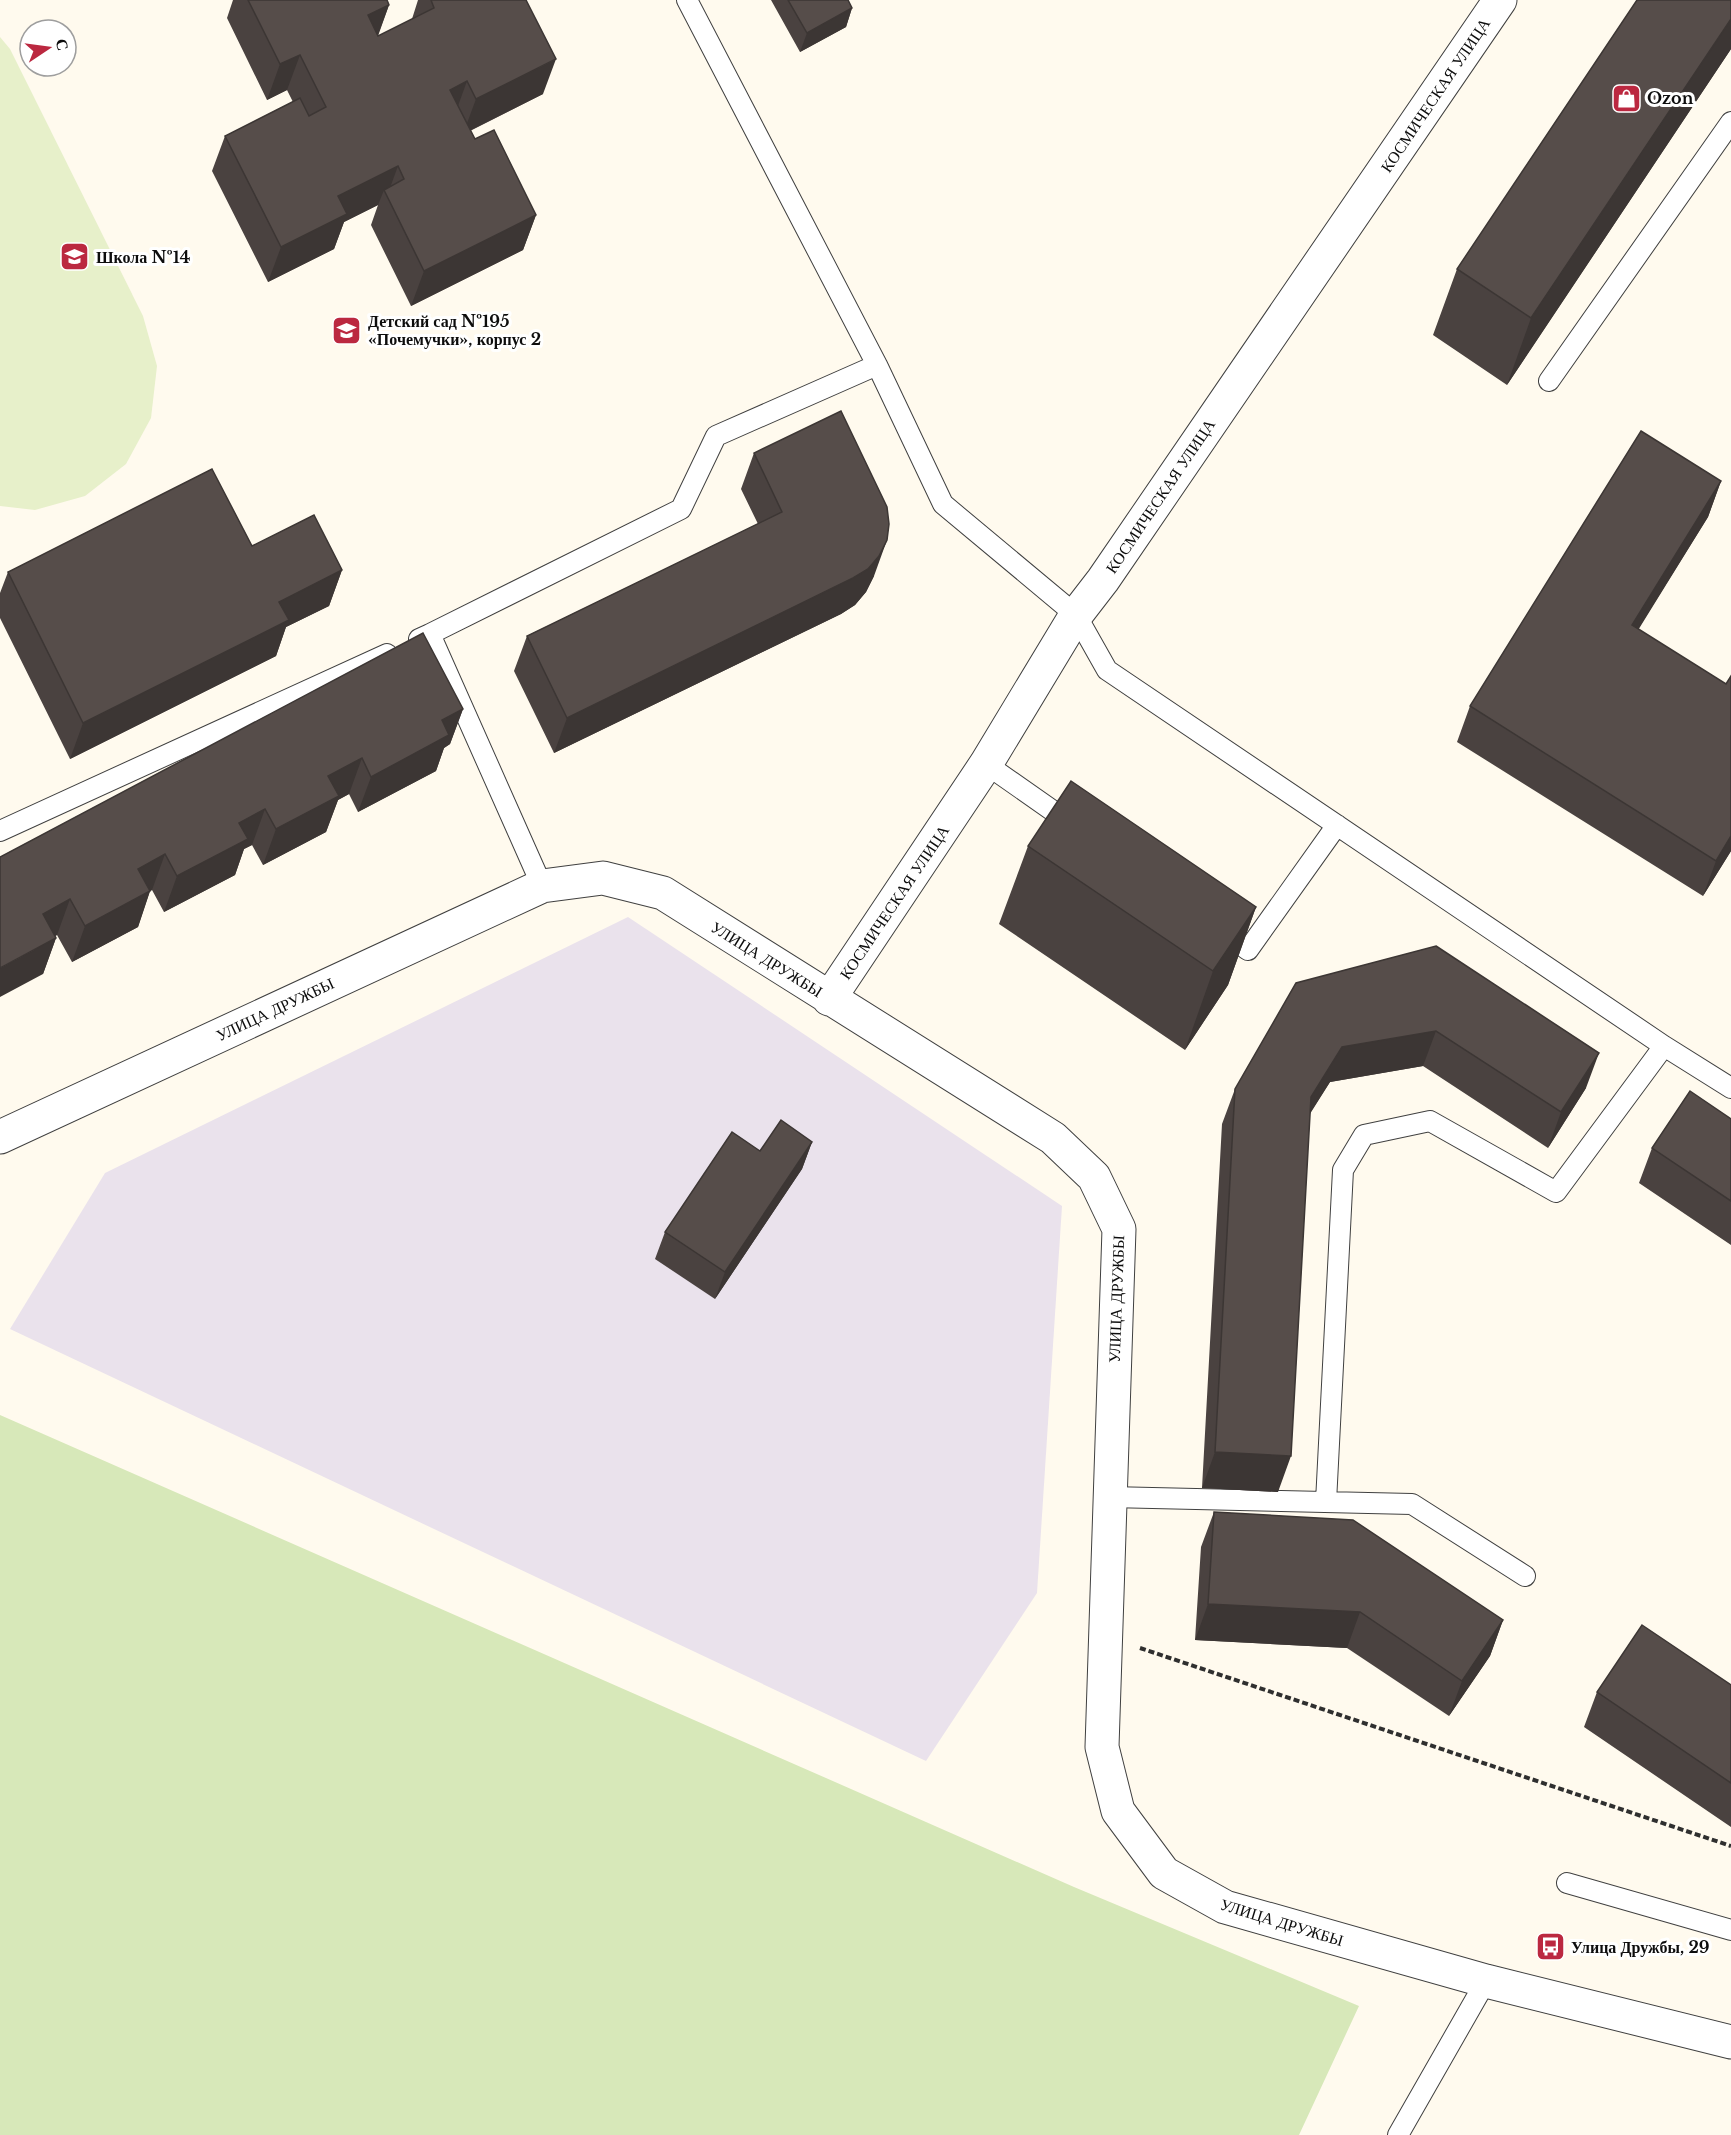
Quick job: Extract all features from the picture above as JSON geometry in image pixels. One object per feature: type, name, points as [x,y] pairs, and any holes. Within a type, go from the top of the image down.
[{"type":"street","name":"КОСМИЧЕСКАЯ УЛИЦА","points":[[829,999],[986,764],[1077,615],[1500,0]]},
{"type":"street","name":"УЛИЦА ДРУЖБЫ","points":[[0,1137],[542,886],[603,878],[663,893],[1053,1138],[1094,1177],[1119,1229],[1102,1747],[1118,1811],[1164,1873],[1225,1907],[1486,1981],[1731,2042]]},
{"type":"lane","points":[[687,0],[877,364],[943,504],[1077,615],[1107,670],[1664,1046],[1731,1088]]},
{"type":"lane","points":[[1549,381],[1731,122]]},
{"type":"lane","points":[[0,831],[430,634],[681,509],[716,436],[877,364]]},
{"type":"lane","points":[[430,634],[542,886]]},
{"type":"lane","points":[[986,764],[1087,835]]},
{"type":"lane","points":[[1210,923],[1248,950],[1337,825]]},
{"type":"lane","points":[[1326,1502],[1343,1170],[1364,1135],[1430,1121],[1556,1192],[1664,1046]]},
{"type":"lane","points":[[1109,1497],[1412,1504],[1525,1576]]},
{"type":"lane","points":[[1567,1883],[1731,1930]]},
{"type":"lane","points":[[1398,2135],[1486,1981]]},
{"type":"path","points":[[1134,1647],[1731,1846]]},
{"type":"shaded area","points":[[628,917],[1062,1206],[1037,1593],[926,1761],[10,1329],[105,1173]]},
{"type":"green space","name":"Школа №14","points":[[0,37],[10,49],[18,65],[18,78],[24,78],[143,316],[157,366],[151,418],[126,464],[85,496],[35,510],[0,506]]},
{"type":"green space","points":[[0,1415],[1074,1887],[1359,2006],[1299,2135],[0,2135]]},
{"type":"building","points":[[248,0],[387,0],[389,5],[368,15],[378,36],[434,8],[431,0],[526,0],[556,59],[476,99],[467,81],[450,90],[475,139],[494,130],[536,215],[424,271],[384,190],[404,179],[398,166],[338,196],[347,214],[281,247],[225,136],[300,98],[309,116],[326,107],[300,55],[280,64]]},
{"type":"building","points":[[788,0],[848,0],[852,8],[807,33]]},
{"type":"building","points":[[1637,0],[1731,0],[1731,19],[1531,318],[1457,269]]},
{"type":"building","points":[[841,411],[887,507],[889,524],[887,540],[879,556],[868,569],[567,718],[527,636],[782,512],[754,453]]},
{"type":"building","points":[[1641,431],[1721,481],[1632,625],[1726,684],[1731,676],[1731,836],[1716,861],[1470,706]]},
{"type":"building","points":[[212,469],[252,546],[314,515],[342,570],[279,602],[289,620],[83,723],[8,572]]},
{"type":"building","points":[[423,633],[463,709],[442,720],[449,735],[371,777],[362,758],[328,776],[339,796],[276,829],[265,809],[239,823],[248,839],[177,876],[165,854],[138,869],[150,891],[85,926],[70,899],[43,914],[56,938],[0,968],[0,857]]},
{"type":"building","points":[[1071,781],[1256,907],[1213,971],[1028,846]]},
{"type":"building","points":[[1436,946],[1599,1053],[1561,1112],[1436,1031],[1342,1047],[1311,1097],[1291,1456],[1215,1452],[1235,1089],[1296,983]]},
{"type":"building","points":[[1690,1091],[1731,1119],[1731,1201],[1652,1148]]},
{"type":"building","points":[[781,1120],[812,1142],[725,1272],[665,1232],[732,1132],[760,1151]]},
{"type":"building","points":[[1214,1512],[1353,1520],[1503,1620],[1462,1681],[1360,1612],[1208,1604]]},
{"type":"building","points":[[1642,1625],[1731,1685],[1731,1783],[1597,1692]]},
{"type":"place","name":"Ozon","points":[[1626,98]]},
{"type":"place","name":"Школа №14","points":[[75,257]]},
{"type":"place","name":"Детский сад №195 «Почемучки», корпус 2","points":[[347,330]]},
{"type":"place","name":"Улица Дружбы, 29","points":[[1550,1947]]}]
